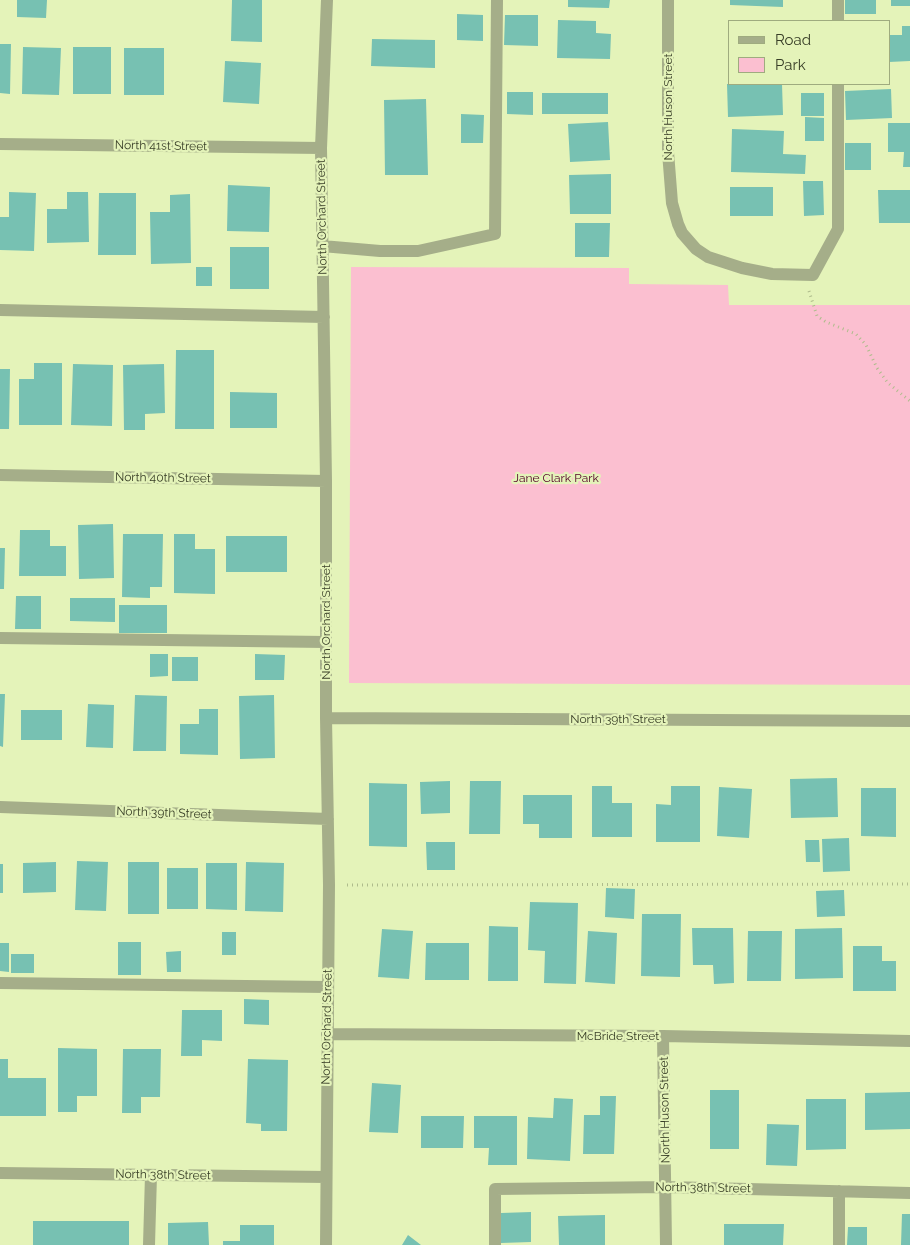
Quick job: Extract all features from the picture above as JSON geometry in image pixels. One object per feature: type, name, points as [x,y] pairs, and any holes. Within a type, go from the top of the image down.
[{"type":"street","name":"North Orchard Street","points":[[326,1245],[329,885],[321,148],[327,0]]},
{"type":"street","points":[[322,246],[380,251],[418,251],[495,234],[497,0]]},
{"type":"street","name":"North Huson Street","points":[[668,0],[668,152],[672,203],[674,214],[682,233],[696,249],[708,257],[722,262],[772,274],[808,275]]},
{"type":"street","points":[[838,0],[838,20]]},
{"type":"street","points":[[808,275],[838,229],[838,85]]},
{"type":"street","name":"North 41st Street","points":[[0,144],[321,148]]},
{"type":"street","points":[[0,310],[324,317]]},
{"type":"street","name":"North 40th Street","points":[[0,475],[326,481]]},
{"type":"street","points":[[0,638],[326,642]]},
{"type":"street","name":"North 39th Street","points":[[326,718],[910,721]]},
{"type":"street","name":"North 39th Street","points":[[0,807],[328,819]]},
{"type":"street","points":[[0,983],[328,987]]},
{"type":"street","name":"McBride Street","points":[[327,1034],[663,1036],[910,1041]]},
{"type":"street","name":"North Huson Street","points":[[663,1036],[666,1245]]},
{"type":"street","name":"North 38th Street","points":[[0,1174],[326,1177]]},
{"type":"street","points":[[149,1245],[151,1175]]},
{"type":"street","name":"North 38th Street","points":[[495,1245],[495,1189],[666,1187],[910,1193]]},
{"type":"street","points":[[839,1191],[839,1245]]},
{"type":"path","points":[[808,275],[816,316],[856,334],[866,345],[877,368],[888,383],[910,402]]},
{"type":"path","points":[[329,885],[910,884]]},
{"type":"green space","name":"Jane Clark Park","points":[[351,267],[629,268],[629,284],[728,285],[729,305],[910,305],[910,685],[349,683]]},
{"type":"building","points":[[17,0],[47,0],[46,18],[17,17]]},
{"type":"building","points":[[232,0],[262,0],[262,42],[231,41]]},
{"type":"building","points":[[568,0],[610,0],[609,8],[568,7]]},
{"type":"building","points":[[730,0],[783,0],[783,7],[730,5]]},
{"type":"building","points":[[845,0],[876,0],[876,14],[845,14]]},
{"type":"building","points":[[891,0],[910,0],[910,6],[891,6]]},
{"type":"building","points":[[457,14],[483,15],[483,41],[457,40]]},
{"type":"building","points":[[505,15],[538,15],[538,46],[504,45]]},
{"type":"building","points":[[558,20],[596,21],[596,33],[611,34],[610,59],[557,58]]},
{"type":"building","points":[[902,26],[910,26],[910,61],[890,62],[890,35],[902,35]]},
{"type":"building","points":[[372,39],[435,40],[435,68],[371,66]]},
{"type":"building","points":[[0,44],[11,44],[10,94],[0,93]]},
{"type":"building","points":[[23,47],[61,48],[59,95],[22,94]]},
{"type":"building","points":[[73,47],[111,47],[111,94],[73,94]]},
{"type":"building","points":[[124,48],[164,48],[164,95],[124,95]]},
{"type":"building","points":[[225,61],[261,63],[259,104],[223,102]]},
{"type":"building","points":[[727,84],[782,85],[783,115],[728,117]]},
{"type":"building","points":[[891,89],[892,118],[846,120],[845,91]]},
{"type":"building","points":[[507,92],[533,92],[533,115],[507,114]]},
{"type":"building","points":[[542,93],[608,93],[608,114],[542,114]]},
{"type":"building","points":[[801,93],[824,93],[824,116],[801,116]]},
{"type":"building","points":[[426,99],[428,175],[385,175],[384,100]]},
{"type":"building","points":[[461,114],[484,115],[483,143],[461,143]]},
{"type":"building","points":[[805,117],[824,118],[824,141],[805,141]]},
{"type":"building","points":[[608,122],[610,160],[570,162],[568,124]]},
{"type":"building","points":[[888,123],[910,123],[910,167],[903,167],[904,152],[888,152]]},
{"type":"building","points":[[732,129],[784,131],[783,154],[806,155],[805,174],[731,172]]},
{"type":"building","points":[[845,143],[871,143],[871,170],[845,170]]},
{"type":"building","points":[[611,174],[611,214],[570,214],[569,175]]},
{"type":"building","points":[[803,181],[823,181],[824,215],[804,216]]},
{"type":"building","points":[[228,185],[270,187],[269,232],[227,231]]},
{"type":"building","points":[[730,187],[773,187],[773,216],[730,216]]},
{"type":"building","points":[[878,190],[910,190],[910,223],[879,223]]},
{"type":"building","points":[[9,192],[36,193],[34,251],[0,250],[0,217],[9,217]]},
{"type":"building","points":[[67,192],[88,192],[89,242],[47,243],[47,209],[67,209]]},
{"type":"building","points":[[99,193],[136,193],[136,255],[98,255]]},
{"type":"building","points":[[190,194],[191,263],[151,264],[150,212],[170,212],[170,195]]},
{"type":"building","points":[[575,223],[610,223],[609,257],[575,257]]},
{"type":"building","points":[[230,247],[269,247],[269,289],[230,289]]},
{"type":"building","points":[[196,267],[212,267],[212,286],[196,286]]},
{"type":"building","points":[[176,350],[214,350],[214,429],[175,429]]},
{"type":"building","points":[[34,363],[62,363],[62,425],[19,425],[19,379],[34,379]]},
{"type":"building","points":[[73,364],[113,365],[112,426],[71,425]]},
{"type":"building","points":[[164,364],[165,413],[145,414],[145,430],[124,430],[123,365]]},
{"type":"building","points":[[0,369],[10,369],[9,429],[0,429]]},
{"type":"building","points":[[230,392],[277,393],[277,428],[230,428]]},
{"type":"building","points":[[113,524],[114,578],[79,579],[78,525]]},
{"type":"building","points":[[20,530],[50,530],[50,546],[66,546],[66,576],[19,576]]},
{"type":"building","points":[[123,534],[163,534],[162,587],[150,587],[150,598],[122,597]]},
{"type":"building","points":[[174,534],[195,534],[195,549],[215,549],[215,594],[174,593]]},
{"type":"building","points":[[226,536],[287,536],[287,572],[226,572]]},
{"type":"building","points":[[0,548],[5,548],[4,589],[0,589]]},
{"type":"building","points":[[16,596],[41,596],[41,629],[15,629]]},
{"type":"building","points":[[70,598],[115,598],[115,622],[70,621]]},
{"type":"building","points":[[119,605],[167,605],[167,633],[119,633]]},
{"type":"building","points":[[150,654],[168,654],[168,676],[150,677]]},
{"type":"building","points":[[255,654],[285,655],[284,680],[255,680]]},
{"type":"building","points":[[172,657],[198,657],[198,681],[172,681]]},
{"type":"building","points":[[0,694],[5,694],[3,747],[0,746]]},
{"type":"building","points":[[135,695],[167,696],[166,751],[133,751]]},
{"type":"building","points":[[274,695],[275,758],[240,759],[239,696]]},
{"type":"building","points":[[88,704],[114,705],[113,748],[86,747]]},
{"type":"building","points":[[199,709],[218,709],[218,755],[180,754],[180,724],[199,724]]},
{"type":"building","points":[[21,710],[62,710],[62,740],[21,740]]},
{"type":"building","points":[[837,778],[838,817],[791,818],[790,779]]},
{"type":"building","points":[[450,781],[450,813],[421,814],[420,782]]},
{"type":"building","points":[[470,781],[501,781],[500,834],[469,834]]},
{"type":"building","points":[[369,783],[407,784],[407,847],[369,846]]},
{"type":"building","points":[[592,786],[612,786],[612,803],[632,803],[632,837],[592,837]]},
{"type":"building","points":[[671,786],[700,786],[700,842],[656,842],[656,804],[671,805]]},
{"type":"building","points":[[719,787],[752,789],[749,838],[717,836]]},
{"type":"building","points":[[861,788],[896,788],[896,837],[861,836]]},
{"type":"building","points":[[523,795],[572,795],[572,838],[539,838],[539,824],[523,824]]},
{"type":"building","points":[[849,838],[850,871],[823,872],[822,839]]},
{"type":"building","points":[[805,840],[819,840],[820,862],[806,862]]},
{"type":"building","points":[[426,842],[455,842],[455,870],[427,870]]},
{"type":"building","points":[[77,861],[108,862],[106,911],[75,910]]},
{"type":"building","points":[[56,862],[56,892],[23,893],[23,863]]},
{"type":"building","points":[[128,862],[159,862],[159,914],[128,914]]},
{"type":"building","points":[[246,862],[284,863],[283,912],[245,911]]},
{"type":"building","points":[[206,863],[237,863],[237,910],[206,909]]},
{"type":"building","points":[[0,864],[3,864],[3,893],[0,893]]},
{"type":"building","points":[[167,868],[198,868],[198,909],[167,909]]},
{"type":"building","points":[[606,888],[635,889],[634,919],[605,917]]},
{"type":"building","points":[[844,890],[845,916],[817,917],[816,891]]},
{"type":"building","points":[[530,902],[578,903],[576,984],[544,983],[545,951],[528,950]]},
{"type":"building","points":[[642,914],[681,914],[680,977],[641,976]]},
{"type":"building","points":[[489,926],[518,927],[518,981],[488,981]]},
{"type":"building","points":[[692,928],[733,928],[734,983],[714,984],[713,965],[693,965]]},
{"type":"building","points":[[842,928],[843,978],[795,979],[795,929]]},
{"type":"building","points":[[382,929],[413,931],[409,979],[378,977]]},
{"type":"building","points":[[588,931],[617,933],[615,984],[585,982]]},
{"type":"building","points":[[748,931],[782,931],[781,981],[747,981]]},
{"type":"building","points":[[222,932],[236,932],[236,955],[222,955]]},
{"type":"building","points":[[118,942],[141,942],[141,975],[118,975]]},
{"type":"building","points":[[0,943],[9,943],[9,972],[0,971]]},
{"type":"building","points":[[426,943],[469,943],[469,980],[425,980]]},
{"type":"building","points":[[853,946],[882,946],[882,961],[896,961],[896,991],[853,991]]},
{"type":"building","points":[[181,951],[181,972],[167,972],[166,952]]},
{"type":"building","points":[[11,954],[34,954],[34,973],[11,973]]},
{"type":"building","points":[[244,999],[269,1000],[269,1025],[244,1024]]},
{"type":"building","points":[[182,1010],[222,1010],[222,1041],[202,1040],[202,1056],[181,1056]]},
{"type":"building","points":[[58,1048],[97,1049],[97,1096],[77,1096],[77,1112],[58,1112]]},
{"type":"building","points":[[123,1049],[161,1049],[160,1097],[141,1097],[141,1113],[122,1113]]},
{"type":"building","points":[[0,1059],[8,1059],[8,1078],[46,1078],[46,1116],[0,1116]]},
{"type":"building","points":[[248,1059],[288,1060],[287,1131],[261,1131],[261,1124],[246,1123]]},
{"type":"building","points":[[372,1083],[401,1085],[398,1133],[369,1132]]},
{"type":"building","points":[[710,1090],[739,1090],[739,1149],[710,1149]]},
{"type":"building","points":[[910,1092],[910,1129],[865,1130],[865,1093]]},
{"type":"building","points":[[600,1096],[616,1096],[614,1154],[583,1154],[584,1115],[600,1115]]},
{"type":"building","points":[[554,1098],[573,1099],[570,1161],[527,1159],[528,1117],[553,1118]]},
{"type":"building","points":[[806,1099],[846,1099],[846,1149],[806,1150]]},
{"type":"building","points":[[421,1116],[464,1116],[463,1148],[421,1148]]},
{"type":"building","points":[[474,1116],[517,1116],[517,1165],[488,1165],[489,1148],[474,1148]]},
{"type":"building","points":[[767,1124],[799,1125],[797,1166],[766,1165]]},
{"type":"building","points":[[531,1212],[531,1242],[501,1243],[501,1213]]},
{"type":"building","points":[[902,1214],[910,1214],[910,1245],[901,1245]]},
{"type":"building","points":[[605,1215],[605,1245],[559,1245],[558,1216]]},
{"type":"building","points":[[33,1221],[129,1221],[129,1245],[33,1245]]},
{"type":"building","points":[[208,1222],[209,1245],[168,1245],[168,1223]]},
{"type":"building","points":[[724,1224],[784,1224],[783,1245],[724,1245]]},
{"type":"building","points":[[240,1225],[274,1225],[274,1245],[223,1245],[223,1241],[240,1241]]},
{"type":"building","points":[[848,1227],[867,1227],[867,1245],[847,1245]]},
{"type":"building","points":[[408,1235],[421,1245],[402,1245]]}]
